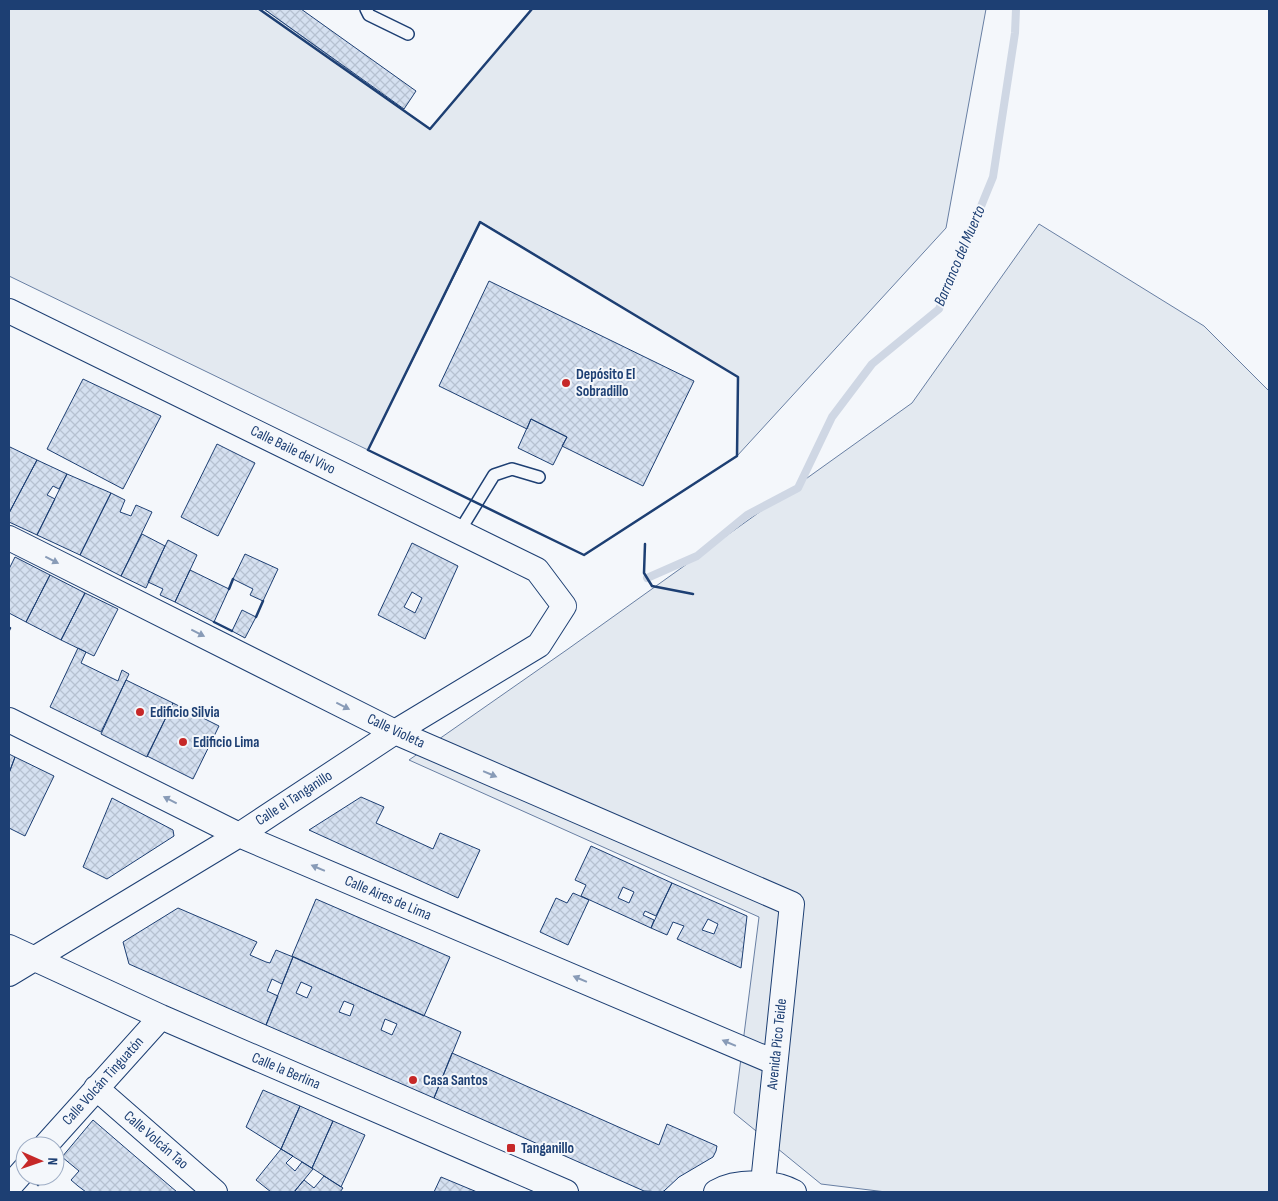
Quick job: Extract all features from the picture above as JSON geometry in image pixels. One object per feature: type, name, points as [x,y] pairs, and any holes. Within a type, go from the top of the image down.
[{"type":"street","name":"Calle Baile del Vivo","points":[[9,311],[537,570],[564,606]]},
{"type":"street","name":"Calle Violeta","points":[[9,538],[394,732],[792,904]]},
{"type":"street","name":"Calle el Tanganillo","points":[[9,974],[239,834],[394,732],[539,645],[564,606]]},
{"type":"street","name":"Calle Aires de Lima","points":[[9,720],[239,834],[774,1062]]},
{"type":"street","name":"Avenida Pico Teide","points":[[763,1183],[774,1062],[792,904]]},
{"type":"street","name":"Calle la Berlina","points":[[9,947],[161,1017],[566,1192]]},
{"type":"street","name":"Calle Volcán Tinguatón","points":[[54,1136],[161,1017]]},
{"type":"street","name":"Calle Volcán Tao","points":[[96,1088],[215,1192]]},
{"type":"street","points":[[716,1192],[725,1187],[763,1183],[786,1188],[794,1192]]},
{"type":"lane","points":[[366,9],[369,15],[408,34]]},
{"type":"lane","points":[[459,532],[494,475],[512,469],[539,478]]},
{"type":"shaded area","points":[[9,9],[264,9],[430,129],[532,9],[986,9],[946,228],[737,456],[738,377],[481,222],[368,450],[9,276]]},
{"type":"shaded area","points":[[1039,224],[1204,326],[1269,391],[1269,1192],[886,1192],[821,1184],[734,1113],[759,917],[409,760],[568,649],[912,403]]},
{"type":"building","points":[[264,9],[301,9],[416,91],[404,109]]},
{"type":"building","name":"Depósito El Sobradillo","points":[[489,281],[694,381],[643,486],[562,446],[567,437],[531,419],[527,429],[439,386]]},
{"type":"building","points":[[83,379],[161,416],[123,489],[47,449]]},
{"type":"building","points":[[531,419],[567,437],[553,465],[518,448]]},
{"type":"building","points":[[217,444],[255,463],[218,536],[181,517]]},
{"type":"building","points":[[10,447],[37,460],[9,513],[9,449]]},
{"type":"building","points":[[37,460],[67,474],[59,489],[53,486],[47,495],[55,499],[37,535],[9,522],[9,513]]},
{"type":"building","points":[[67,474],[111,493],[80,555],[37,535]]},
{"type":"building","points":[[111,493],[125,500],[120,512],[131,516],[136,505],[152,512],[121,576],[80,555]]},
{"type":"building","points":[[142,534],[165,546],[146,588],[121,576]]},
{"type":"building","points":[[168,540],[197,555],[175,602],[160,595],[163,589],[148,582]]},
{"type":"building","points":[[412,543],[458,566],[425,639],[378,615]],"holes":[[[412,592],[422,598],[415,613],[404,607]]]},
{"type":"building","points":[[245,554],[278,569],[263,601],[250,595],[253,589],[233,579]]},
{"type":"building","points":[[15,557],[50,575],[26,622],[9,613],[9,569]]},
{"type":"building","points":[[190,570],[229,589],[214,622],[175,602]]},
{"type":"building","points":[[50,575],[85,593],[61,640],[26,622]]},
{"type":"building","points":[[85,593],[118,609],[94,656],[61,640]]},
{"type":"building","points":[[242,610],[256,617],[245,638],[232,631]]},
{"type":"building","points":[[78,648],[86,652],[81,663],[118,681],[122,670],[129,674],[101,732],[50,707]]},
{"type":"building","name":"Edificio Silvia","points":[[126,680],[173,703],[147,757],[101,734]]},
{"type":"building","name":"Edificio Lima","points":[[173,703],[219,726],[193,779],[147,756]]},
{"type":"building","points":[[9,754],[15,757],[9,773]]},
{"type":"building","points":[[15,757],[54,776],[25,836],[9,828],[9,773]]},
{"type":"building","points":[[361,797],[384,807],[376,823],[433,849],[440,833],[480,850],[458,898],[309,830]]},
{"type":"building","points":[[112,798],[173,830],[174,836],[107,879],[83,867]]},
{"type":"building","points":[[591,846],[672,883],[656,916],[645,911],[643,915],[654,920],[651,928],[581,896],[586,885],[575,880]],"holes":[[[623,887],[634,892],[629,903],[618,898]]]},
{"type":"building","points":[[672,883],[747,916],[741,968],[677,939],[684,926],[673,922],[667,935],[651,928]],"holes":[[[708,919],[718,924],[714,934],[702,930]]]},
{"type":"building","points":[[573,893],[589,900],[568,945],[540,932],[556,898],[567,903]]},
{"type":"building","points":[[316,899],[450,957],[424,1016],[292,956]]},
{"type":"building","points":[[178,908],[257,942],[250,955],[266,962],[270,963],[276,950],[293,957],[282,984],[272,979],[267,991],[278,996],[266,1025],[129,964],[123,942]]},
{"type":"building","points":[[293,957],[461,1032],[434,1098],[266,1025]],"holes":[[[301,982],[312,987],[307,998],[296,993]],[[344,1001],[354,1005],[350,1016],[339,1012]],[[385,1019],[397,1024],[392,1035],[381,1030]]]},
{"type":"building","points":[[452,1053],[659,1145],[667,1124],[717,1146],[716,1151],[713,1157],[679,1177],[664,1191],[644,1191],[434,1098]]},
{"type":"building","points":[[263,1090],[300,1106],[281,1149],[246,1127]]},
{"type":"building","points":[[300,1106],[333,1121],[312,1168],[281,1149]]},
{"type":"building","points":[[93,1120],[177,1192],[86,1192],[71,1180],[79,1171],[65,1159],[65,1153]]},
{"type":"building","points":[[333,1121],[365,1135],[341,1187],[312,1168]]},
{"type":"building","points":[[281,1149],[293,1156],[286,1163],[295,1171],[302,1162],[313,1169],[294,1192],[271,1192],[256,1180]]},
{"type":"building","points":[[324,1176],[343,1188],[340,1192],[294,1192],[304,1180],[314,1188]]},
{"type":"building","points":[[441,1177],[477,1192],[434,1192]]},
{"type":"waterway","name":"Barranco del Muerto","points":[[647,578],[697,556],[747,515],[798,488],[832,417],[872,364],[939,309],[993,177],[1015,33],[1016,9]]},
{"type":"wall","points":[[259,9],[430,129],[532,9]]},
{"type":"wall","points":[[480,222],[738,377],[737,456],[584,555],[368,450],[480,222]]},
{"type":"wall","points":[[645,544],[644,573],[652,586],[693,594]]},
{"type":"wall","points":[[229,589],[233,579]]},
{"type":"wall","points":[[256,617],[263,601]]},
{"type":"wall","points":[[214,622],[232,631]]},
{"type":"place","name":"Depósito El Sobradillo","points":[[566,383]]},
{"type":"place","name":"Edificio Silvia","points":[[140,712]]},
{"type":"place","name":"Edificio Lima","points":[[183,742]]},
{"type":"place","name":"Casa Santos","points":[[413,1080]]},
{"type":"place","name":"Tanganillo","points":[[511,1148]]}]
